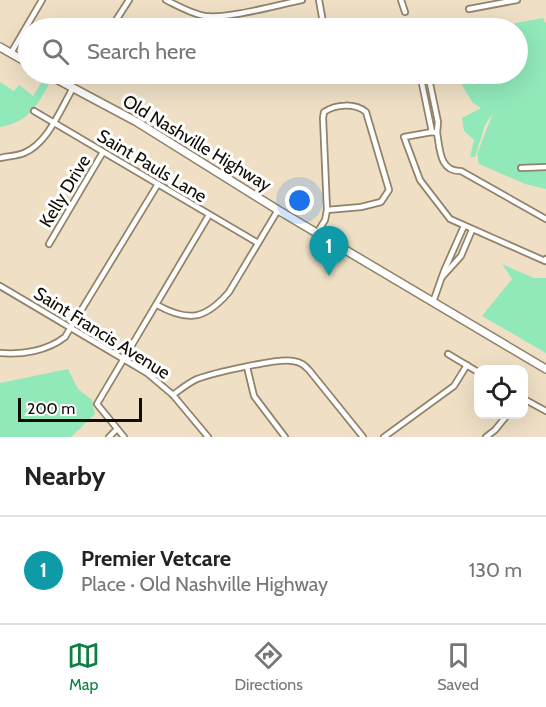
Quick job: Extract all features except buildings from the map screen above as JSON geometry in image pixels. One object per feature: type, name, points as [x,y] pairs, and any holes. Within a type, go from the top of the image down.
[{"type":"main road","points":[[0,47],[18,57]]},
{"type":"main road","name":"Old Nashville Highway","points":[[66,84],[147,127],[278,210],[546,369]]},
{"type":"street","points":[[31,18],[42,0]]},
{"type":"street","points":[[117,18],[129,0]]},
{"type":"street","points":[[166,0],[181,8],[208,16],[302,0]]},
{"type":"street","points":[[319,0],[322,18]]},
{"type":"street","points":[[401,0],[405,12]]},
{"type":"street","points":[[469,9],[517,0]]},
{"type":"street","points":[[10,53],[18,40]]},
{"type":"street","points":[[422,84],[441,158],[446,167],[461,171],[546,219]]},
{"type":"street","points":[[430,84],[438,122],[434,132]]},
{"type":"street","points":[[0,158],[22,154],[44,138],[73,88]]},
{"type":"street","points":[[317,233],[325,220],[327,210],[322,118],[324,112],[332,107],[359,106],[366,112],[389,190],[381,202],[361,207],[327,210]]},
{"type":"street","name":"Saint Pauls Lane","points":[[34,111],[258,243]]},
{"type":"street","points":[[434,132],[404,137],[420,180],[450,219],[545,261],[546,259]]},
{"type":"street","name":"Kelly Drive","points":[[49,244],[103,152]]},
{"type":"street","points":[[521,168],[546,167]]},
{"type":"street","points":[[0,352],[22,352],[48,347],[64,337],[158,184]]},
{"type":"street","points":[[157,304],[176,315],[186,316],[212,309],[229,292],[278,210]]},
{"type":"street","points":[[124,437],[97,404],[209,215]]},
{"type":"street","points":[[433,302],[464,226]]},
{"type":"street","points":[[442,277],[462,254],[472,230]]},
{"type":"street","points":[[453,250],[462,254]]},
{"type":"street","name":"Saint Francis Avenue","points":[[0,286],[147,373],[173,395],[208,437]]},
{"type":"street","points":[[448,354],[474,369]]},
{"type":"street","points":[[173,395],[195,380],[247,367],[281,360],[303,364],[363,437]]},
{"type":"street","points":[[384,437],[454,386],[467,365]]},
{"type":"street","points":[[247,367],[254,396],[285,437]]},
{"type":"street","points":[[528,401],[546,411]]},
{"type":"street","points":[[486,437],[504,419]]},
{"type":"street","points":[[110,437],[117,429]]},
{"type":"green space","points":[[543,18],[546,24],[546,189],[525,184],[479,164],[477,154],[493,113],[485,125],[475,157],[470,157],[474,140],[464,131],[462,118],[481,108],[473,103],[461,84],[528,84],[528,21]]},
{"type":"green space","points":[[0,82],[14,91],[19,85],[33,96],[40,84],[48,84],[39,101],[24,118],[0,127]]},
{"type":"green space","points":[[502,264],[534,278],[546,278],[546,353],[482,316],[512,279]]},
{"type":"green space","points":[[68,369],[78,389],[92,400],[95,414],[71,437],[0,437],[0,383]]},
{"type":"place","name":"Premier Vetcare","points":[[329,276]]}]
